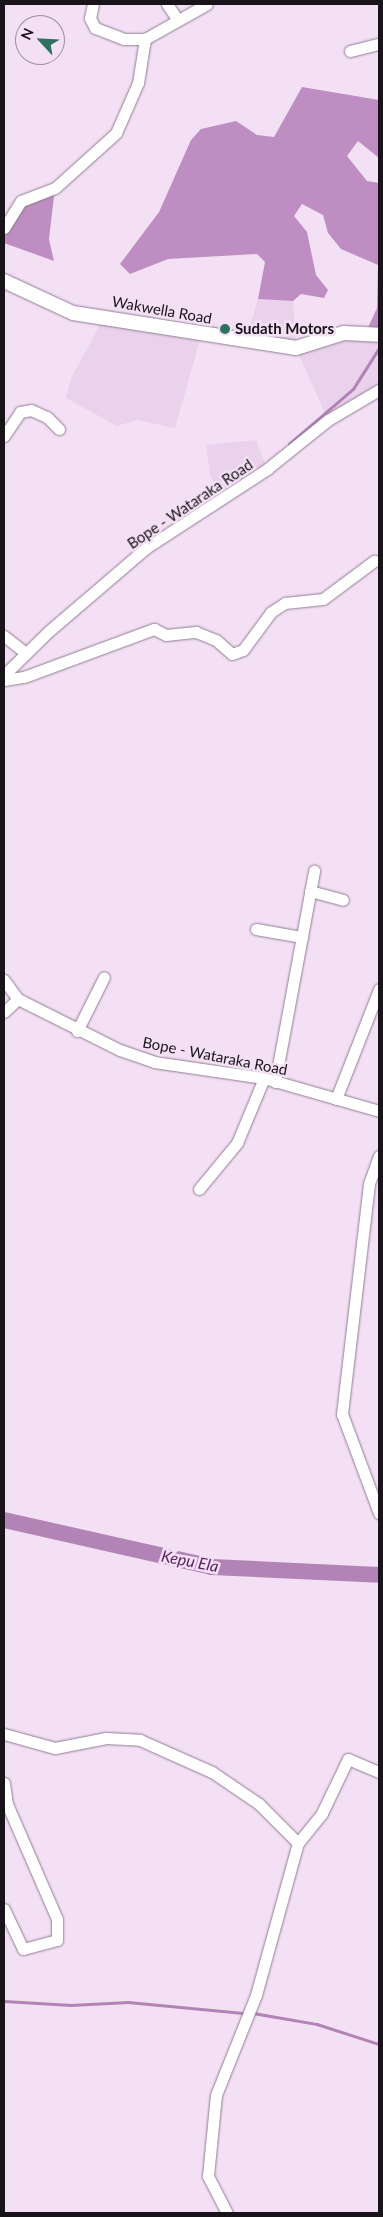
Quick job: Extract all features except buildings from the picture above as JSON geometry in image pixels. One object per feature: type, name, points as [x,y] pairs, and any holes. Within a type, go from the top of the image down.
[{"type":"main road","name":"Wakwella Road","points":[[4,281],[73,313],[296,348],[344,333],[379,335]]},
{"type":"street","points":[[93,4],[90,18],[95,28],[124,39],[145,39],[206,4]]},
{"type":"street","points":[[167,4],[177,19]]},
{"type":"street","points":[[4,228],[21,201],[55,188],[116,133],[138,83],[145,39]]},
{"type":"street","points":[[350,50],[379,44]]},
{"type":"street","name":"Bope - Wataraka Road","points":[[4,676],[26,653],[146,548],[267,469],[328,420],[379,390]]},
{"type":"street","points":[[4,436],[20,412],[31,410],[47,417],[60,430]]},
{"type":"street","points":[[4,680],[24,678],[154,629],[166,635],[196,632],[216,640],[232,654],[243,650],[271,612],[285,604],[323,599],[374,561]]},
{"type":"street","points":[[4,636],[26,653]]},
{"type":"street","points":[[275,1082],[314,871]]},
{"type":"street","points":[[310,891],[343,900]]},
{"type":"street","points":[[256,929],[302,937]]},
{"type":"street","points":[[77,1031],[104,978]]},
{"type":"street","name":"Bope - Wataraka Road","points":[[4,980],[18,999],[77,1031],[154,1062],[264,1078],[379,1111]]},
{"type":"street","points":[[336,1099],[379,989]]},
{"type":"street","points":[[4,1012],[18,999]]},
{"type":"street","points":[[199,1189],[238,1143],[264,1078]]},
{"type":"street","points":[[379,1156],[369,1184],[374,1207],[342,1414],[379,1512]]},
{"type":"street","points":[[4,1734],[55,1748],[106,1738],[140,1740],[212,1772],[259,1804],[298,1842]]},
{"type":"street","points":[[227,2213],[208,2176],[216,2095],[256,1995],[298,1842],[322,1813],[348,1759],[379,1772]]},
{"type":"street","points":[[4,1783],[7,1804],[56,1919],[57,1940],[23,1949],[4,1909]]},
{"type":"shaded area","points":[[302,87],[379,100],[379,158],[358,141],[347,156],[367,181],[379,183],[379,335],[366,332],[377,308],[378,265],[341,249],[328,233],[323,215],[302,204],[294,216],[307,232],[316,275],[328,290],[324,298],[301,294],[293,301],[258,299],[265,262],[257,254],[168,259],[130,274],[120,264],[159,212],[191,140],[201,129],[236,121],[257,135],[274,137]]},
{"type":"shaded area","points":[[55,188],[49,239],[54,261],[4,243],[4,228],[13,209]]},
{"type":"shaded area","name":"Sudath Motors","points":[[258,299],[293,301],[296,348],[246,340]]},
{"type":"shaded area","points":[[105,316],[202,333],[175,428],[137,420],[117,426],[66,398],[71,378]]},
{"type":"shaded area","points":[[344,333],[379,335],[379,390],[328,420],[296,348]]},
{"type":"shaded area","points":[[256,440],[267,469],[222,499],[210,475],[206,445]]},
{"type":"waterway","points":[[289,444],[353,389],[379,348]]},
{"type":"waterway","name":"Kepu Ela","points":[[4,1520],[212,1567],[379,1575]]},
{"type":"waterway","points":[[4,2001],[71,2005],[128,2002],[245,2013]]},
{"type":"waterway","points":[[253,2013],[317,2024],[379,2044]]},
{"type":"place","name":"Sudath Motors","points":[[225,329]]}]
